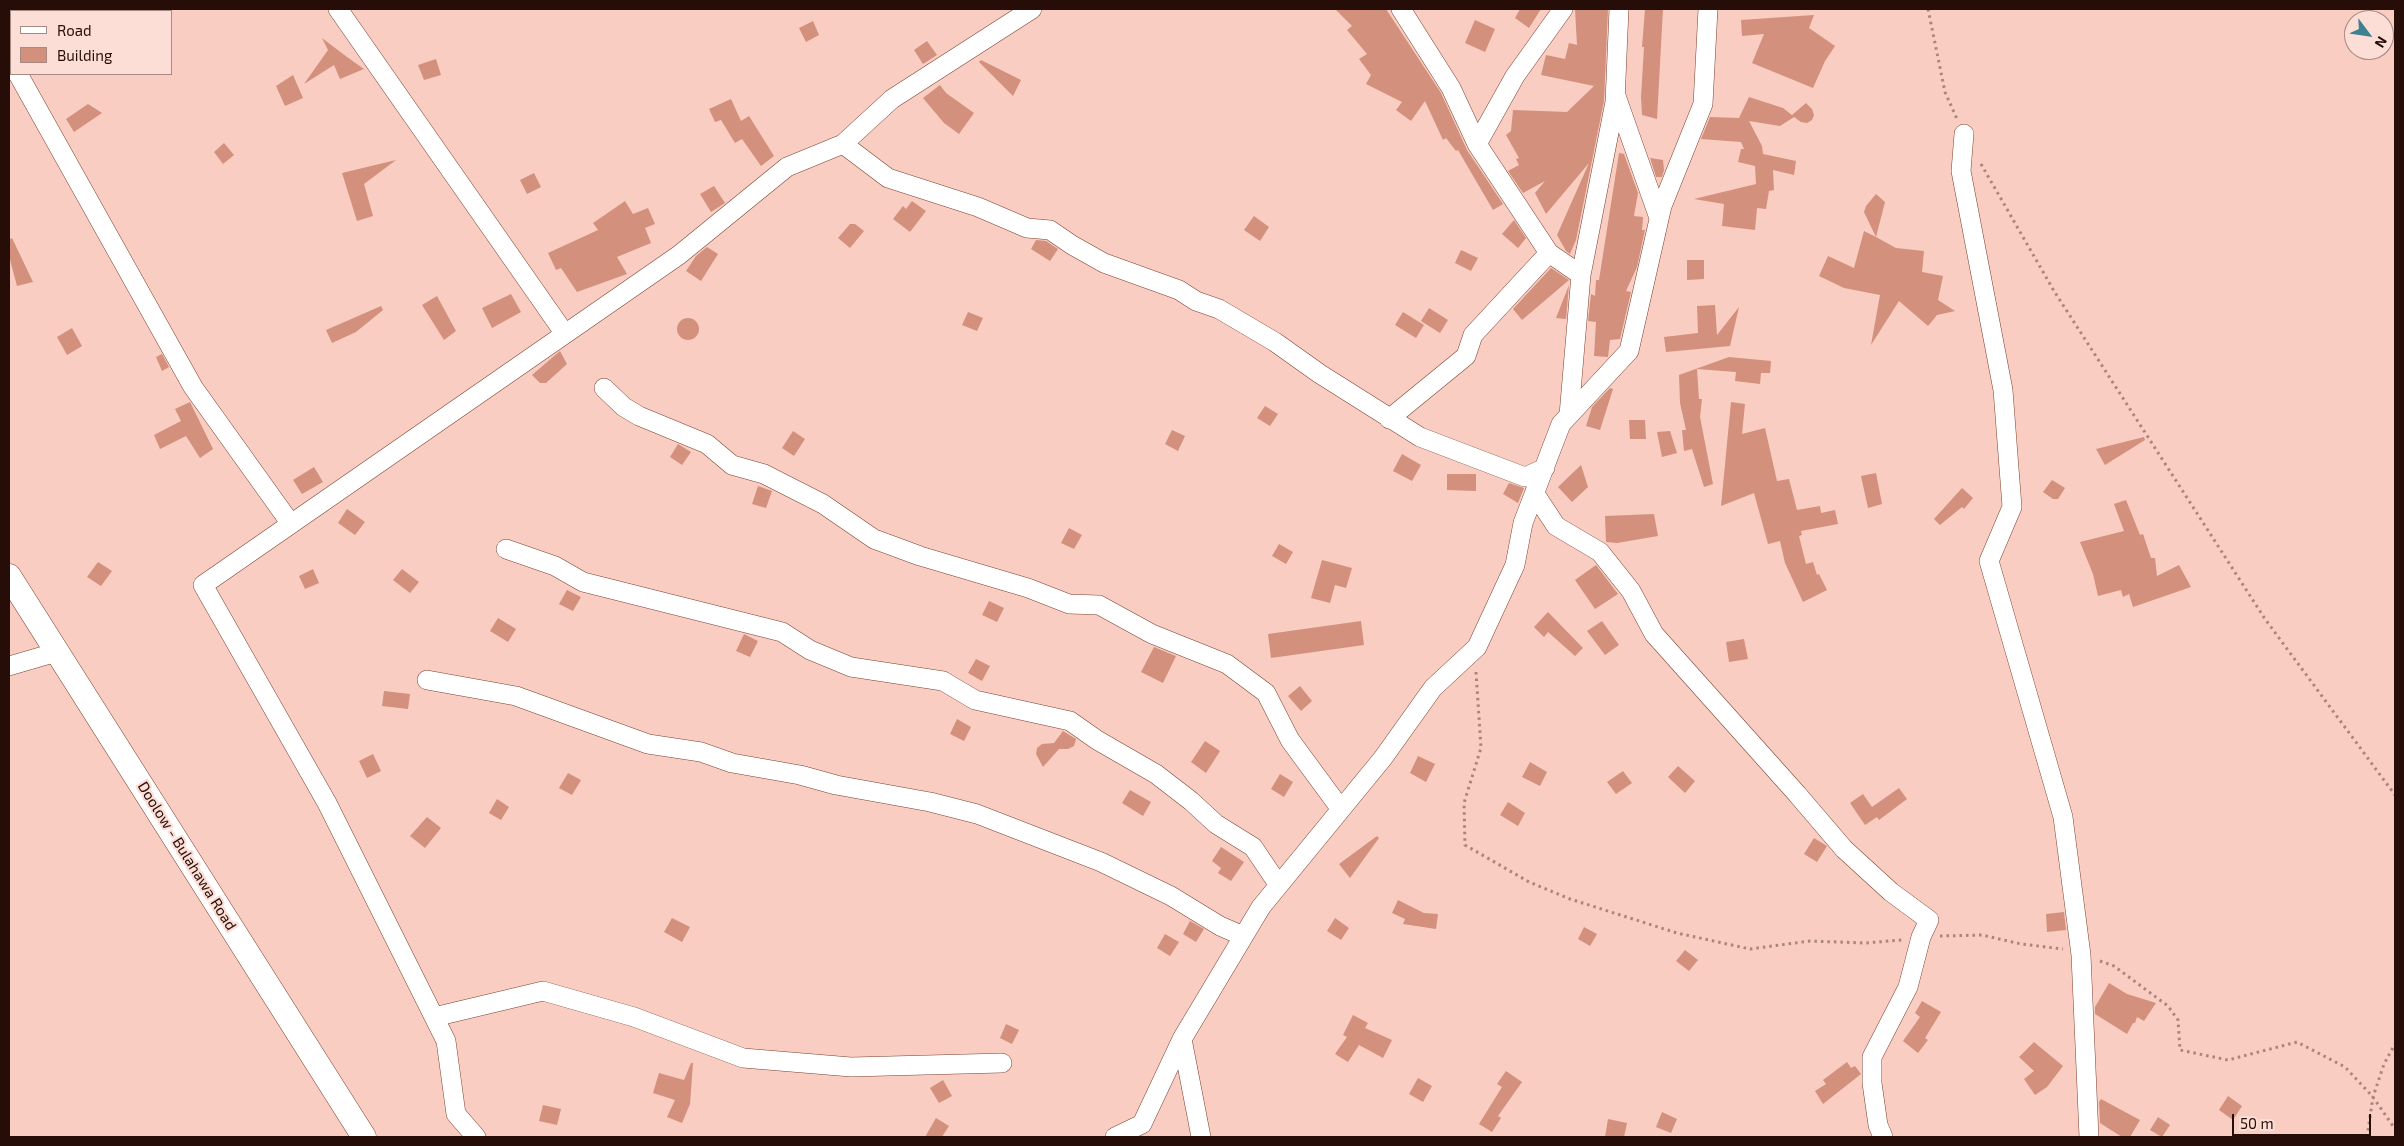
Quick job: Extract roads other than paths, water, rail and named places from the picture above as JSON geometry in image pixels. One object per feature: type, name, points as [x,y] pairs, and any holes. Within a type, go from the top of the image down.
[{"type":"main road","name":"Doolow - Bulahawa Road","points":[[9,576],[364,1137]]},
{"type":"street","points":[[338,9],[565,334]]},
{"type":"street","points":[[476,1137],[456,1114],[446,1041],[434,1016],[326,803],[203,585],[679,255],[787,167],[843,144],[892,99],[1032,9]]},
{"type":"street","points":[[1401,9],[1452,88],[1477,144],[1549,253],[1581,275]]},
{"type":"street","points":[[1477,144],[1515,76],[1563,9]]},
{"type":"street","points":[[1570,415],[1581,275],[1599,193],[1615,94],[1619,9]]},
{"type":"street","points":[[1115,1137],[1142,1124],[1182,1039],[1260,907],[1383,758],[1433,688],[1477,647],[1515,565],[1523,524],[1561,424],[1629,351],[1662,206],[1703,104],[1708,9]]},
{"type":"street","points":[[19,75],[193,387],[292,524]]},
{"type":"street","points":[[1615,94],[1659,218]]},
{"type":"street","points":[[1964,134],[1961,172],[2003,390],[2012,507],[1989,561],[2063,817],[2081,955],[2088,1137]]},
{"type":"street","points":[[843,144],[888,178],[978,207],[1027,228],[1050,230],[1072,245],[1104,262],[1179,290],[1196,300],[1219,309],[1275,342],[1420,437],[1524,477],[1545,468]]},
{"type":"street","points":[[1389,418],[1466,356],[1473,335],[1549,253]]},
{"type":"street","points":[[604,388],[624,407],[639,416],[707,444],[732,464],[764,474],[823,504],[874,539],[920,556],[1028,588],[1069,604],[1099,605],[1152,634],[1228,664],[1266,693],[1290,740],[1340,808]]},
{"type":"street","points":[[1535,494],[1556,526],[1600,552],[1631,591],[1654,634],[1844,849],[1891,892],[1929,920],[1921,937],[1908,987],[1872,1057],[1872,1083],[1878,1125],[1883,1137]]},
{"type":"street","points":[[506,549],[555,566],[583,582],[782,632],[810,650],[851,667],[942,681],[975,700],[1070,721],[1097,740],[1156,774],[1191,801],[1216,824],[1253,847],[1278,884]]},
{"type":"street","points":[[9,666],[57,652]]},
{"type":"street","points":[[427,680],[516,696],[648,744],[701,752],[732,762],[977,814],[1101,862],[1171,896],[1220,926],[1243,936]]},
{"type":"street","points":[[434,1016],[543,991],[634,1017],[743,1058],[851,1066],[1002,1063]]},
{"type":"street","points":[[1182,1039],[1201,1137]]}]
